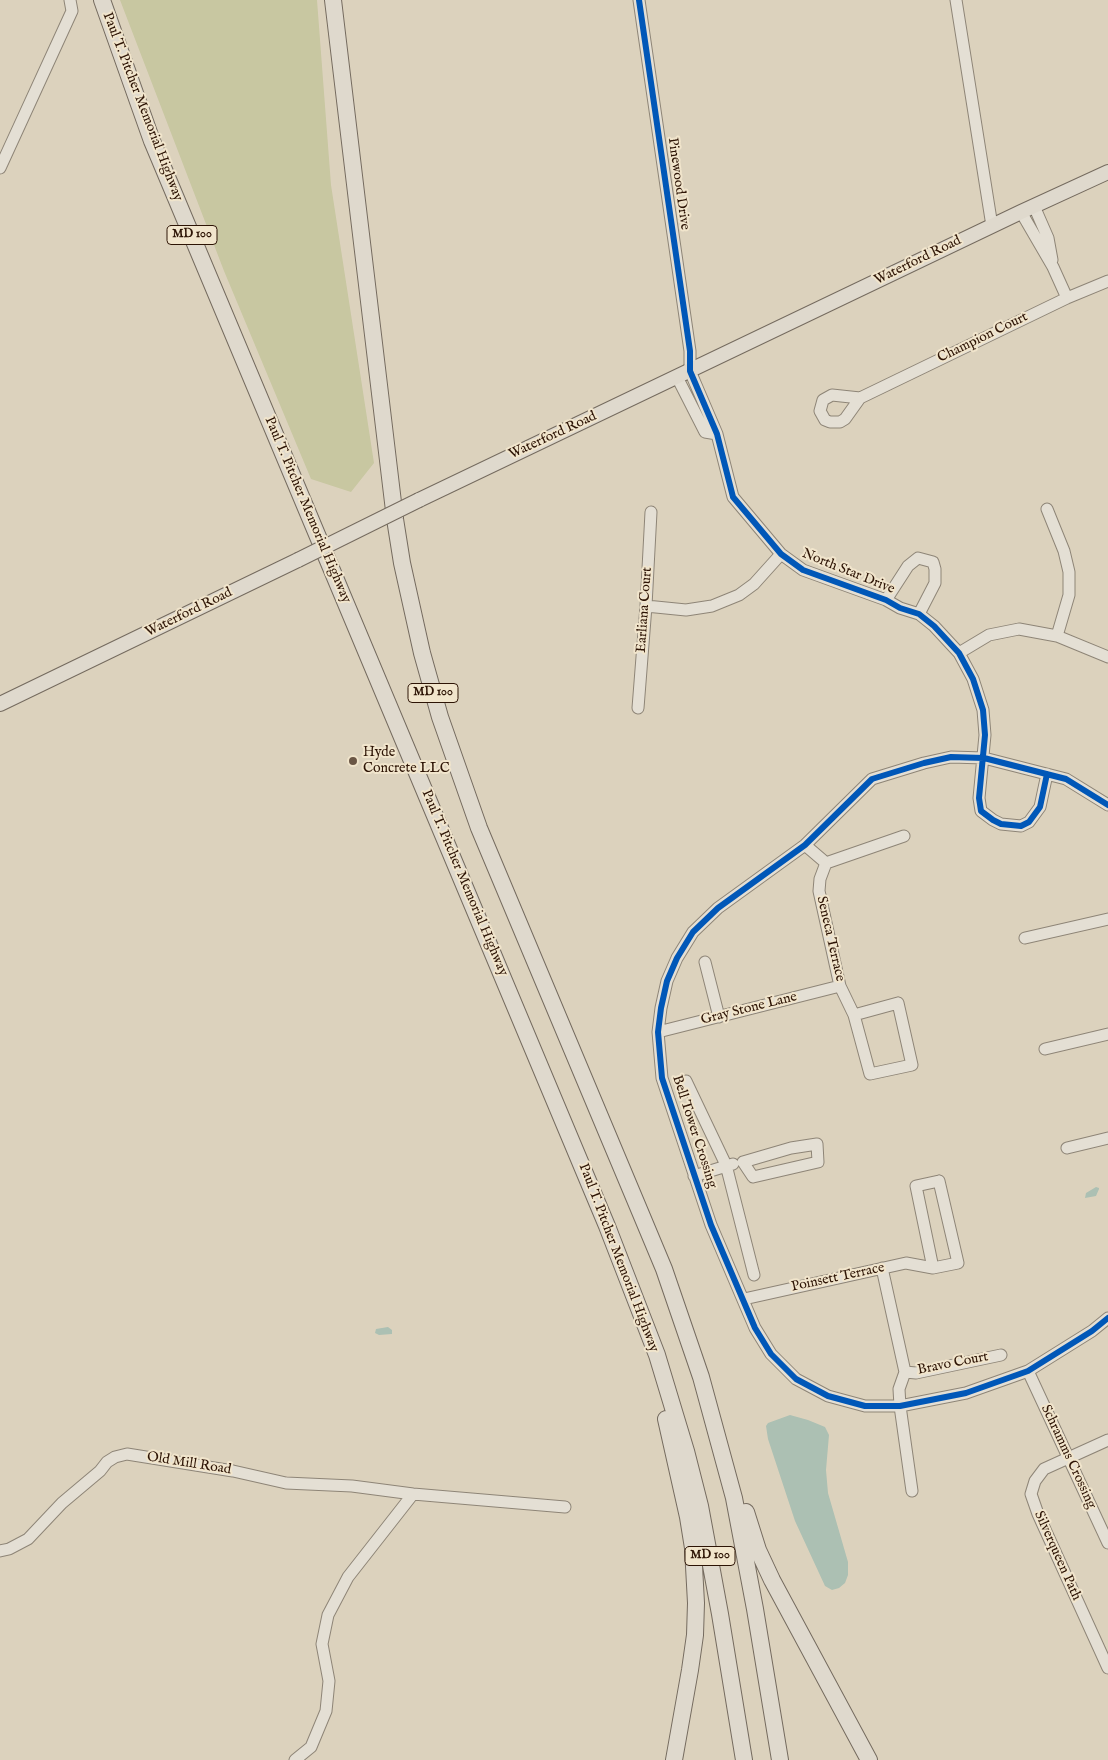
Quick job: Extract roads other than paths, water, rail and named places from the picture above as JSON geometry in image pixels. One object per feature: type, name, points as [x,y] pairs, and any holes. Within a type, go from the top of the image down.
[{"type":"highway","name":"Paul T. Pitcher Memorial Highway","points":[[102,0],[152,141],[604,1216],[657,1355],[700,1506],[719,1605],[744,1760]]},
{"type":"highway","name":"MD 100","points":[[333,0],[395,520],[402,563],[422,653],[440,717],[479,828],[649,1232],[701,1377],[736,1507],[780,1760]]},
{"type":"highway","points":[[657,1355],[659,1387],[688,1517],[695,1572],[695,1635],[674,1757]]},
{"type":"highway","points":[[701,1377],[725,1439],[758,1550],[772,1580],[869,1760]]},
{"type":"main road","name":"Waterford Road","points":[[0,704],[419,500],[1108,172]]},
{"type":"street","name":"Pinewood Drive","points":[[639,0],[690,351],[690,371]]},
{"type":"street","points":[[956,0],[992,226]]},
{"type":"street","points":[[0,168],[71,5]]},
{"type":"street","points":[[1027,209],[1048,238],[1053,267],[1068,298]]},
{"type":"street","name":"Champion Court","points":[[860,398],[1068,298],[1108,281]]},
{"type":"street","name":"North Star Drive","points":[[690,371],[716,434],[733,497],[781,554],[803,570],[919,614],[934,626],[959,654],[974,679],[983,710],[985,735],[979,798],[981,812],[1001,824],[1021,826],[1029,822],[1040,808],[1047,774]]},
{"type":"street","points":[[677,378],[705,432],[716,434]]},
{"type":"street","points":[[1047,509],[1064,552],[1069,572],[1069,596],[1057,636]]},
{"type":"street","name":"Earliana Court","points":[[638,708],[651,512]]},
{"type":"street","points":[[646,606],[686,610],[712,606],[739,595],[754,584],[781,554]]},
{"type":"street","points":[[886,600],[908,566],[918,558],[933,562],[936,583],[919,614]]},
{"type":"street","points":[[959,654],[989,635],[1019,629],[1057,636],[1108,657]]},
{"type":"street","name":"Bell Tower Crossing","points":[[1108,805],[1066,779],[984,758],[951,757],[872,779],[805,844],[718,908],[693,932],[677,958],[668,981],[661,1008],[658,1032],[662,1078],[710,1225],[744,1299],[755,1328],[771,1354],[796,1379],[828,1396],[865,1406],[900,1406],[966,1393],[1028,1371],[1092,1331],[1108,1318]]},
{"type":"street","points":[[805,844],[826,863],[904,836]]},
{"type":"street","name":"Seneca Terrace","points":[[826,863],[820,879],[819,892],[840,986],[854,1015],[870,1074],[912,1064],[898,1003],[854,1015]]},
{"type":"street","points":[[1025,938],[1108,919]]},
{"type":"street","points":[[705,962],[719,1017]]},
{"type":"street","name":"Gray Stone Lane","points":[[658,1032],[840,986]]},
{"type":"street","points":[[1045,1049],[1108,1034]]},
{"type":"street","points":[[686,1081],[726,1165],[754,1276]]},
{"type":"street","points":[[1068,1148],[1108,1138]]},
{"type":"street","points":[[694,1176],[726,1165],[791,1148],[817,1144],[818,1162],[753,1177],[743,1162]]},
{"type":"street","name":"Poinsett Terrace","points":[[744,1299],[906,1263],[933,1268],[958,1263],[939,1182],[916,1186],[933,1268]]},
{"type":"street","points":[[882,1268],[905,1372],[899,1389],[912,1491]]},
{"type":"street","name":"Bravo Court","points":[[905,1372],[916,1373],[1001,1355]]},
{"type":"street","name":"Schramms Crossing","points":[[1028,1371],[1108,1543]]},
{"type":"street","points":[[1068,1458],[1108,1440]]},
{"type":"street","name":"Old Mill Road","points":[[0,1552],[28,1539],[62,1504],[100,1471],[107,1462],[115,1457],[127,1454],[233,1471],[286,1483],[352,1486],[413,1494],[565,1507]]},
{"type":"street","name":"Silverqueen Path","points":[[1068,1458],[1044,1469],[1035,1481],[1031,1494],[1038,1514],[1108,1668]]},
{"type":"street","points":[[295,1760],[311,1747],[326,1711],[329,1681],[322,1644],[328,1615],[348,1577],[413,1494]]},
{"type":"place","name":"Hyde Concrete LLC","points":[[353,761]]}]
